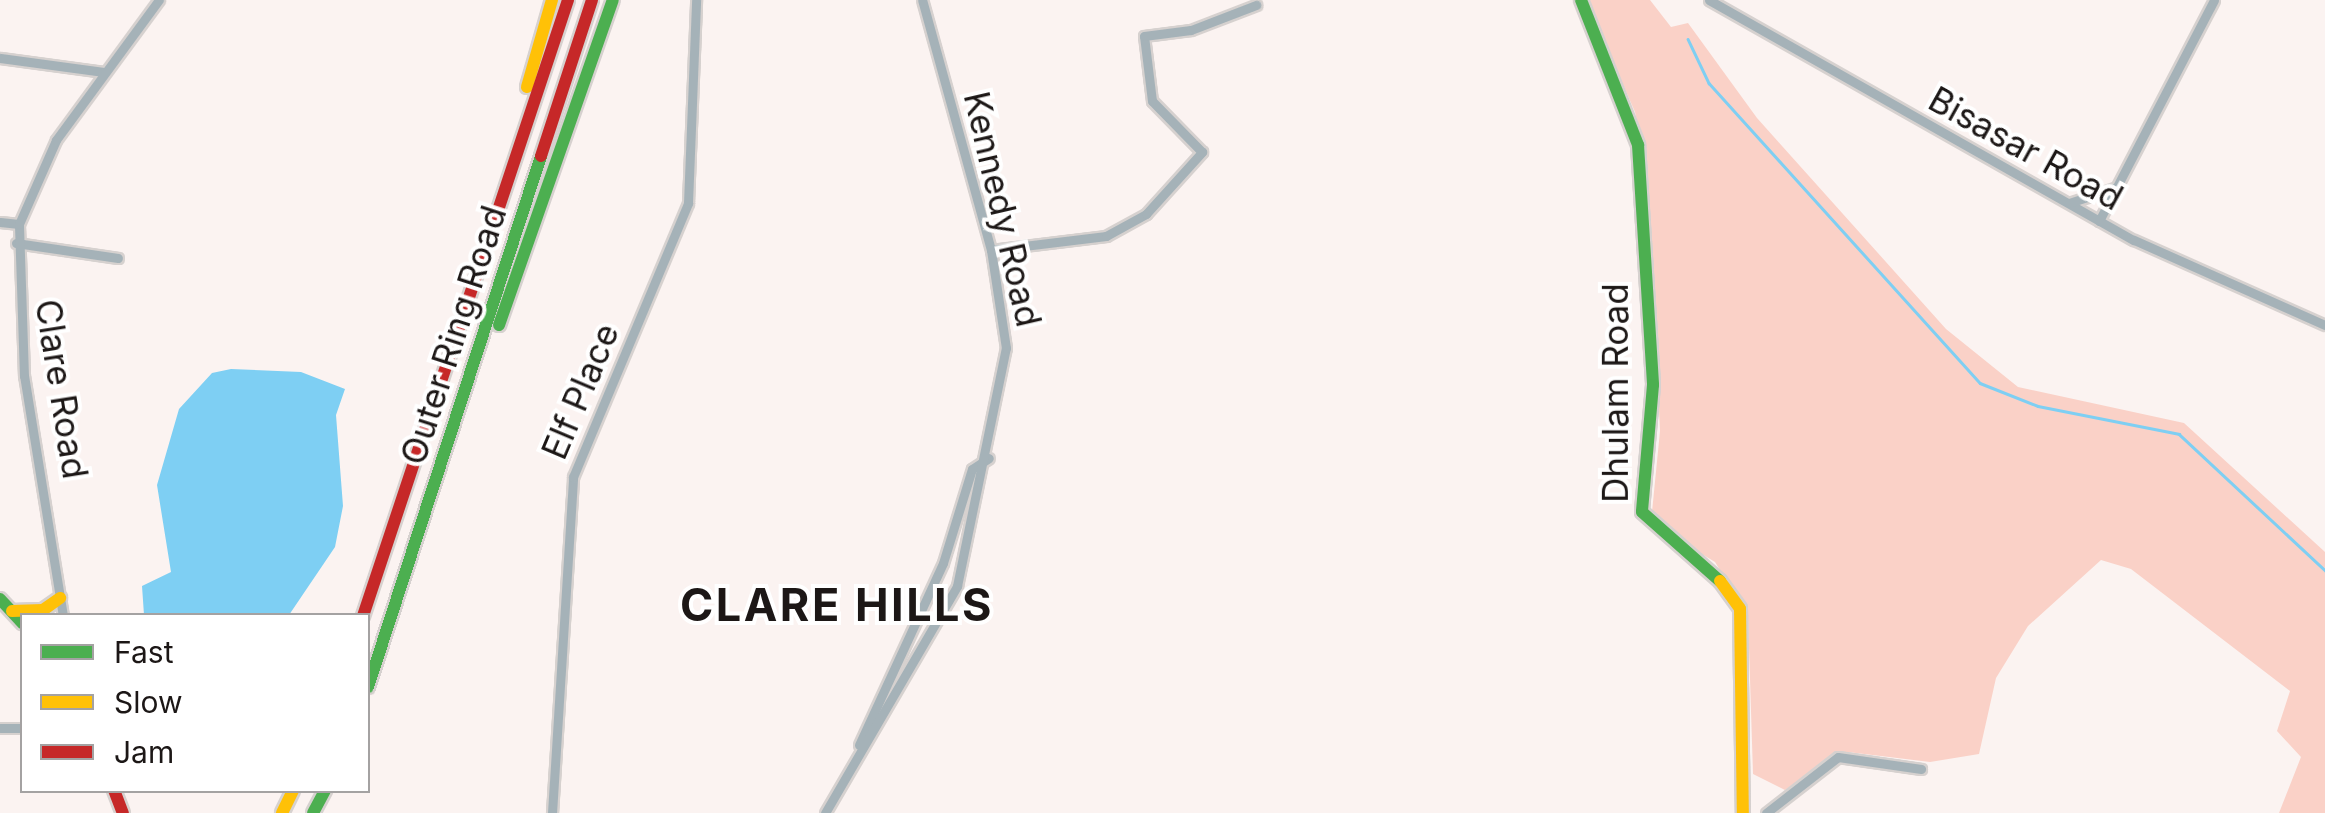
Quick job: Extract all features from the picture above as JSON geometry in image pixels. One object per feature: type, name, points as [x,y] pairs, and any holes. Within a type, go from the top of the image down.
[{"type":"main road","points":[[522,137],[552,0]]},
{"type":"main road","name":"Outer Ring Road","points":[[364,613],[568,0]]},
{"type":"main road","name":"Outer Ring Road","points":[[370,681],[592,0]]},
{"type":"main road","points":[[457,420],[481,380],[612,0]]},
{"type":"main road","name":"Dhulam Road","points":[[1581,0],[1638,146],[1653,385],[1642,512],[1655,532],[1706,561],[1740,609],[1743,813]]},
{"type":"main road","points":[[12,611],[43,610],[61,593]]},
{"type":"main road","points":[[0,599],[20,621]]},
{"type":"street","name":"Clare Road","points":[[63,613],[24,376],[16,244],[19,224],[36,172],[103,72],[159,0]]},
{"type":"street","name":"Elf Place","points":[[552,813],[572,477],[688,204],[696,0]]},
{"type":"street","name":"Kennedy Road","points":[[825,813],[957,586],[990,458],[1006,348],[991,250],[922,0]]},
{"type":"street","name":"Bisasar Road","points":[[1710,0],[2099,221],[2325,326]]},
{"type":"street","points":[[2099,221],[2214,0]]},
{"type":"street","points":[[991,250],[1106,236],[1146,214],[1202,152],[1152,101],[1144,36],[1191,30],[1256,5]]},
{"type":"street","points":[[0,58],[103,72]]},
{"type":"street","points":[[2066,203],[2117,186]]},
{"type":"street","points":[[0,222],[19,224]]},
{"type":"street","points":[[16,244],[118,258]]},
{"type":"street","points":[[860,750],[943,563],[972,469],[990,458]]},
{"type":"street","name":"Clare Road","points":[[55,613],[61,593]]},
{"type":"street","points":[[1766,813],[1838,757],[1921,769]]},
{"type":"shaded area","points":[[1586,0],[1650,0],[1671,27],[1688,23],[1757,118],[1946,329],[2018,387],[2184,423],[2325,552],[2325,813],[2279,813],[2301,757],[2277,731],[2290,691],[2131,569],[2101,560],[2028,626],[1996,678],[1979,754],[1930,762],[1848,752],[1785,790],[1753,774],[1748,616],[1715,562],[1667,533],[1652,512],[1660,431],[1648,177],[1635,112]]},
{"type":"water","points":[[231,369],[301,372],[345,389],[336,415],[343,506],[335,547],[290,613],[144,613],[142,586],[171,572],[157,485],[179,409],[212,373]]},
{"type":"waterway","points":[[1688,39],[1709,83],[1980,383],[2038,406],[2179,434],[2325,570]]},
{"type":"traffic: fast","points":[[499,325],[613,0]]},
{"type":"traffic: fast","points":[[1581,0],[1638,145],[1653,385],[1642,512],[1720,581]]},
{"type":"traffic: fast","points":[[370,681],[541,156]]},
{"type":"traffic: fast","points":[[0,599],[20,621]]},
{"type":"traffic: fast","points":[[313,813],[323,793]]},
{"type":"traffic: slow","points":[[527,87],[552,0]]},
{"type":"traffic: slow","points":[[1720,581],[1740,609],[1743,813]]},
{"type":"traffic: slow","points":[[12,611],[43,610],[60,598]]},
{"type":"traffic: slow","points":[[282,813],[292,793]]},
{"type":"traffic: jam","points":[[364,613],[568,0]]},
{"type":"traffic: jam","points":[[541,156],[592,0]]},
{"type":"traffic: jam","points":[[115,793],[123,813]]},
{"type":"district","name":"CLARE HILLS","points":[[837,605]]}]
